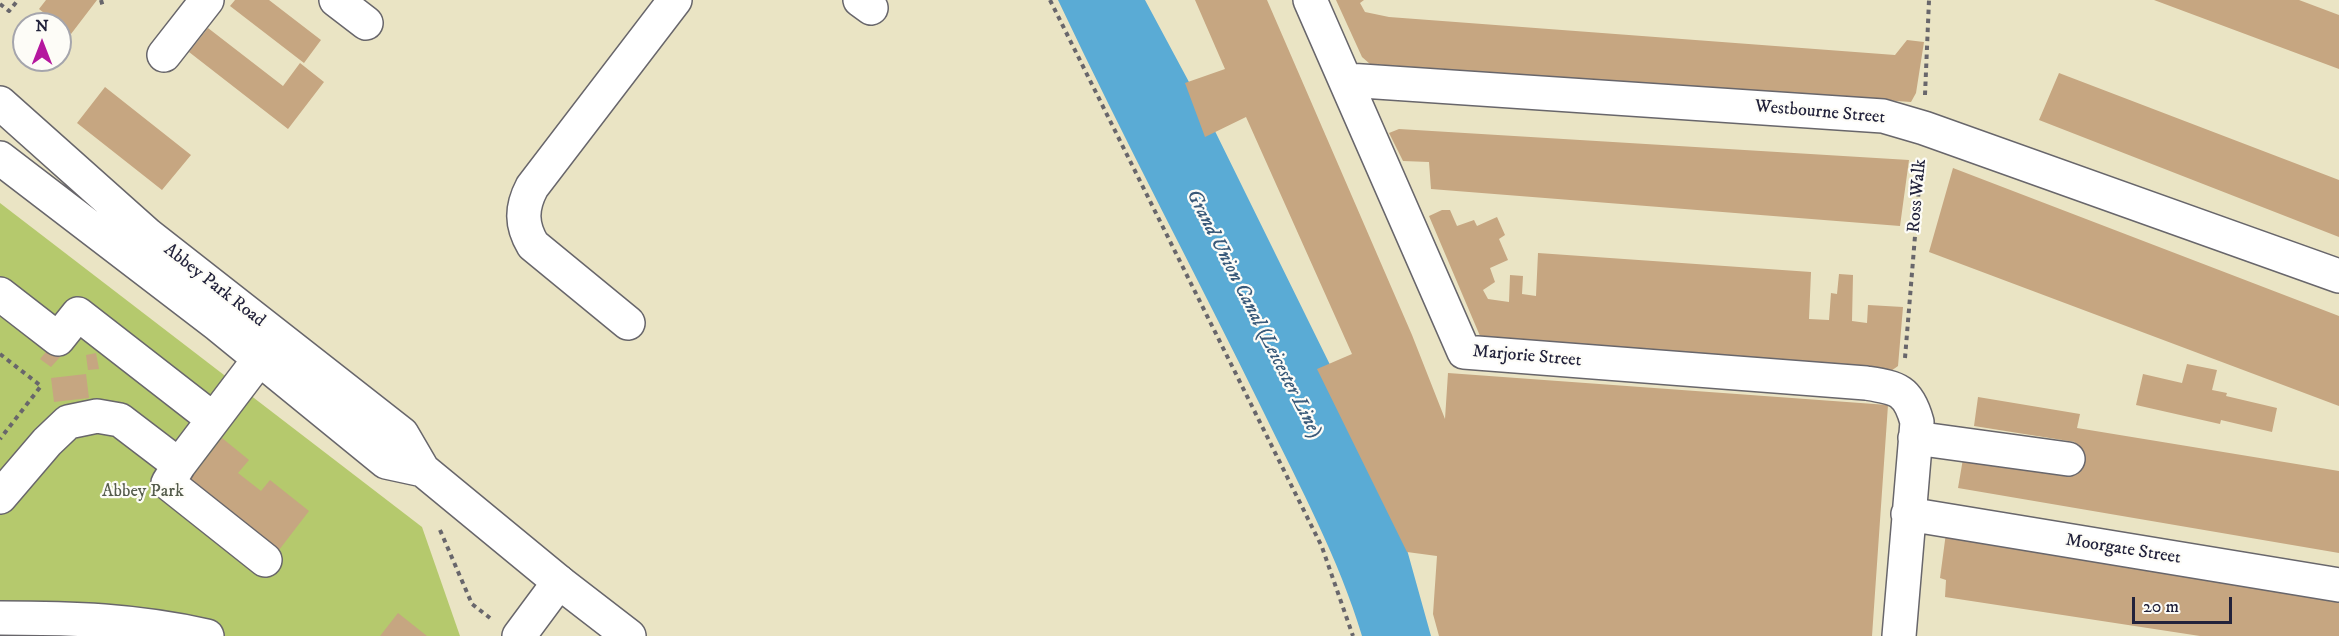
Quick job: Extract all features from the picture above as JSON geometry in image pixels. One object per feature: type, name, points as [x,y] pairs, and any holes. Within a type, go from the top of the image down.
[{"type":"street","points":[[164,54],[207,0]]},
{"type":"street","points":[[336,0],[366,23]]},
{"type":"street","points":[[628,323],[533,245],[527,234],[523,213],[532,187],[675,0]]},
{"type":"street","name":"Marjorie Street","points":[[1310,0],[1347,80],[1464,352],[1866,383],[1903,392]]},
{"type":"street","name":"Westbourne Street","points":[[1347,80],[1883,116],[1924,128],[2339,276]]},
{"type":"street","name":"Abbey Park Road","points":[[0,104],[148,235],[268,347]]},
{"type":"street","name":"Abbey Park Road","points":[[0,158],[268,347],[402,434],[423,470],[559,582],[629,636]]},
{"type":"street","points":[[0,294],[58,339],[78,314],[213,419]]},
{"type":"street","points":[[265,560],[168,483],[179,465],[268,347]]},
{"type":"street","points":[[1899,636],[1916,430],[1912,405],[1903,392]]},
{"type":"street","points":[[0,497],[47,442],[68,422],[97,416],[120,420],[179,465]]},
{"type":"street","points":[[1916,430],[2068,459]]},
{"type":"street","name":"Moorgate Street","points":[[1908,514],[2339,585]]},
{"type":"street","points":[[519,636],[559,582]]},
{"type":"street","points":[[0,618],[73,618],[153,624],[207,636]]},
{"type":"path","points":[[0,4],[9,11],[18,0]]},
{"type":"path","points":[[101,0],[103,7]]},
{"type":"path","points":[[1050,0],[1322,547],[1353,636]]},
{"type":"path","name":"Ross Walk","points":[[1903,392],[1924,128],[1929,0]]},
{"type":"path","points":[[0,354],[41,386],[0,440]]},
{"type":"green space","name":"Abbey Park","points":[[0,203],[422,527],[460,636],[0,636]]},
{"type":"water","name":"Grand Union Canal (Leicester Line)","points":[[1058,0],[1145,0],[1211,123],[1369,444],[1404,539],[1431,636],[1362,636],[1342,579],[1305,496]]},
{"type":"building","points":[[46,0],[97,0],[72,33],[72,12],[43,12],[39,9]]},
{"type":"building","points":[[235,0],[269,0],[321,40],[304,63],[230,6]]},
{"type":"building","points":[[1195,0],[1267,0],[1412,335],[1445,419],[1448,373],[1888,405],[1872,636],[1439,636],[1433,614],[1437,556],[1407,552],[1317,369],[1352,354],[1246,117],[1205,137],[1185,83],[1225,69]]},
{"type":"building","points":[[1336,0],[1364,0],[1360,3],[1365,12],[1389,17],[1895,55],[1907,40],[1924,42],[1916,93],[1911,102],[1370,64],[1362,57]]},
{"type":"building","points":[[2154,0],[2299,0],[2339,15],[2339,69]]},
{"type":"building","points":[[208,28],[283,86],[300,63],[324,82],[288,129],[189,52]]},
{"type":"building","points":[[2059,73],[2339,180],[2339,237],[2039,120]]},
{"type":"building","points":[[105,87],[191,155],[162,190],[77,123]]},
{"type":"building","points":[[1399,129],[1909,160],[1900,226],[1431,189],[1429,162],[1403,161],[1389,133]]},
{"type":"building","points":[[1953,168],[2339,316],[2339,406],[1929,252]]},
{"type":"building","points":[[1442,210],[1450,210],[1457,226],[1474,220],[1477,226],[1497,217],[1505,235],[1499,239],[1508,260],[1490,268],[1495,282],[1483,290],[1488,299],[1509,302],[1510,275],[1523,276],[1522,294],[1536,296],[1538,253],[1811,272],[1809,319],[1829,320],[1831,293],[1837,294],[1839,274],[1853,275],[1852,321],[1867,323],[1868,305],[1903,307],[1898,366],[1891,371],[1483,343],[1429,216]]},
{"type":"building","points":[[50,347],[61,356],[51,367],[40,359]]},
{"type":"building","points":[[96,353],[99,369],[88,370],[86,355]]},
{"type":"building","points":[[2187,364],[2217,370],[2212,390],[2227,393],[2226,396],[2277,408],[2272,432],[2221,420],[2220,424],[2136,405],[2143,374],[2182,383]]},
{"type":"building","points":[[86,374],[89,398],[54,402],[51,378]]},
{"type":"building","points":[[1978,397],[2080,414],[2077,428],[2339,471],[2339,553],[1958,488],[1964,453],[2070,471],[2075,442],[1974,426]]},
{"type":"building","points":[[222,438],[249,460],[238,473],[261,491],[270,480],[309,511],[279,550],[189,481]]},
{"type":"building","points":[[1946,533],[2339,598],[2339,636],[2200,636],[1945,597],[1946,580],[1940,578]]},
{"type":"building","points":[[398,613],[427,636],[380,636]]}]
